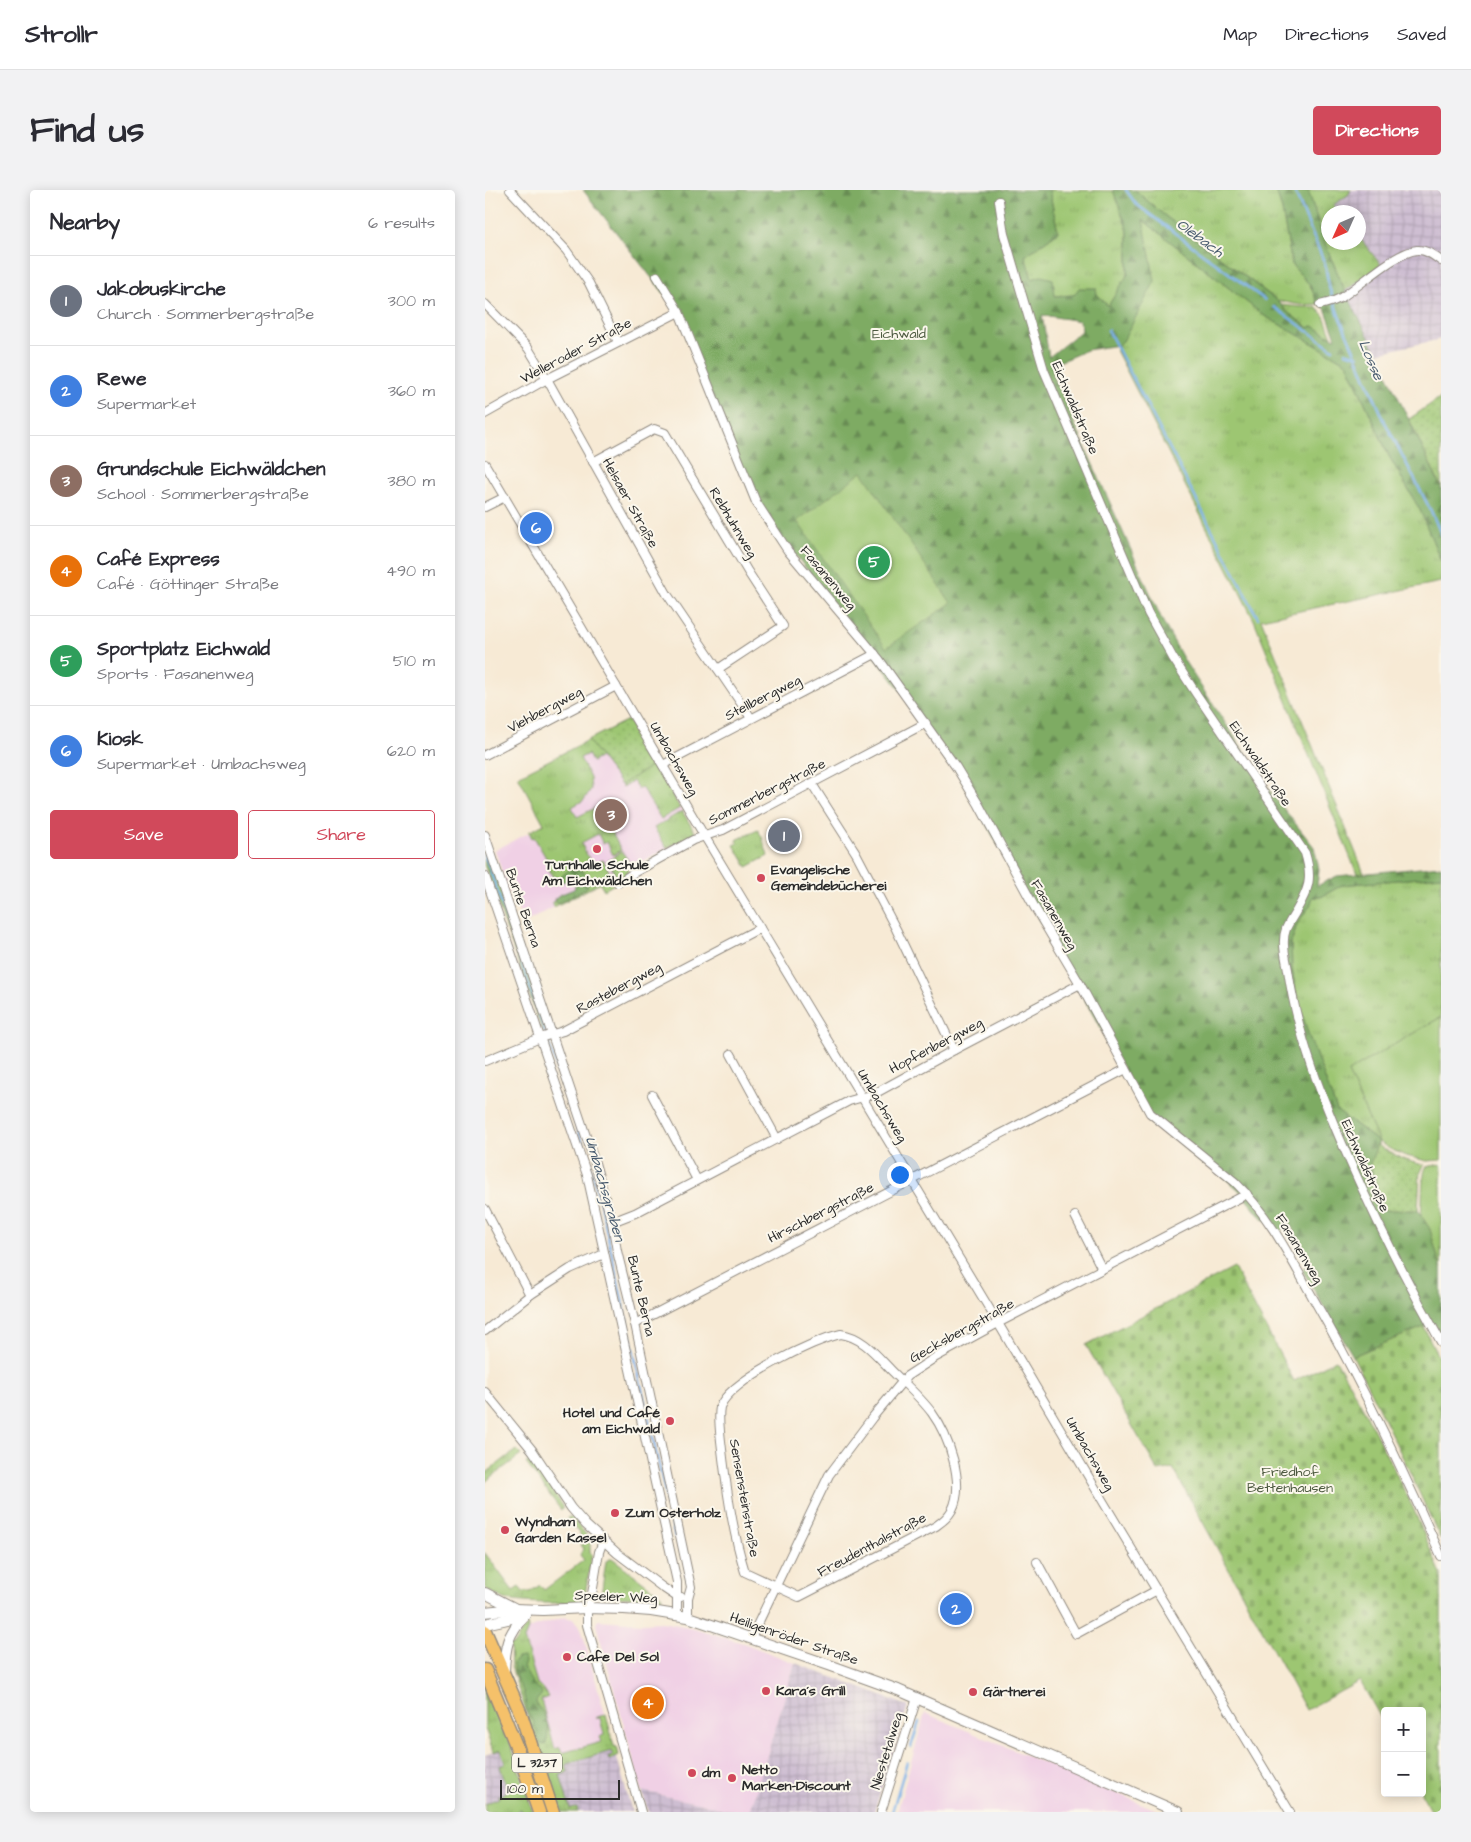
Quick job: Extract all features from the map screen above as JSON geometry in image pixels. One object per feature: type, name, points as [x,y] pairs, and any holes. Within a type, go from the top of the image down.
[{"type":"main road","name":"L 3237","points":[[485,1631],[504,1673],[529,1739],[553,1812]]},
{"type":"main road","name":"L 3237","points":[[485,1670],[512,1734],[539,1812]]},
{"type":"street","points":[[510,190],[566,250],[589,284],[618,342]]},
{"type":"street","name":"Eichwaldstraße","points":[[999,201],[1004,234],[1044,370],[1148,613],[1173,658],[1197,695],[1305,853],[1310,870],[1308,886],[1285,930],[1284,942],[1289,980],[1301,1035],[1326,1109],[1373,1215],[1411,1290],[1441,1342]]},
{"type":"street","points":[[1321,305],[1341,298],[1385,266],[1410,252],[1419,249],[1430,253],[1441,261]]},
{"type":"street","name":"Fasanenweg","points":[[657,276],[679,312],[756,502],[788,550],[875,654],[956,767],[1080,984],[1150,1113],[1221,1170],[1247,1194],[1283,1243],[1348,1358],[1408,1481],[1441,1556]]},
{"type":"street","name":"Helsaer Straße","points":[[485,304],[528,348],[667,594],[751,718]]},
{"type":"street","name":"Welleroder Straße","points":[[485,414],[547,379],[679,312]]},
{"type":"street","name":"Rebhuhnweg","points":[[593,462],[654,429],[665,434],[748,572],[783,626],[718,669]]},
{"type":"street","name":"Umbachsweg","points":[[485,464],[705,837],[1290,1812]]},
{"type":"street","points":[[485,507],[505,497]]},
{"type":"street","name":"Stellbergweg","points":[[663,765],[875,654]]},
{"type":"street","name":"Viehbergweg","points":[[485,755],[616,686]]},
{"type":"street","name":"Sommerbergstraße","points":[[618,883],[693,840],[723,830],[926,723]]},
{"type":"street","points":[[812,784],[860,861],[896,929],[954,1050]]},
{"type":"street","name":"Bunte Berna","points":[[485,835],[587,1175],[677,1582],[677,1615]]},
{"type":"street","name":"Bunte Berna","points":[[485,876],[595,1163],[612,1222],[691,1587],[688,1598]]},
{"type":"street","name":"Rastebergweg","points":[[485,1062],[546,1036],[563,1031],[760,928]]},
{"type":"street","name":"Hopfenbergweg","points":[[612,1222],[635,1213],[849,1100],[874,1094],[1080,984]]},
{"type":"street","points":[[731,1054],[777,1139]]},
{"type":"street","name":"Hirschbergstraße","points":[[635,1324],[1126,1069]]},
{"type":"street","points":[[652,1095],[697,1180]]},
{"type":"street","name":"Gecksbergstraße","points":[[751,1638],[829,1475],[902,1381],[936,1357],[1247,1194]]},
{"type":"street","points":[[485,1209],[530,1294]]},
{"type":"street","points":[[1075,1216],[1102,1269]]},
{"type":"street","points":[[485,1331],[530,1294],[570,1269],[604,1254]]},
{"type":"street","name":"Sensensteinstraße","points":[[775,1586],[745,1572],[730,1504],[721,1436],[720,1408],[730,1392],[765,1368],[797,1350],[831,1336],[841,1334],[857,1338],[865,1344],[902,1381]]},
{"type":"street","name":"Freudenthalstraße","points":[[775,1586],[796,1596],[802,1596],[936,1526],[945,1520],[951,1511],[956,1496],[957,1482],[949,1445],[931,1412],[902,1381]]},
{"type":"street","points":[[485,1392],[533,1451],[571,1508],[586,1525],[603,1541],[664,1589],[677,1597],[688,1598],[688,1617]]},
{"type":"street","points":[[603,1541],[599,1552],[592,1594],[587,1608],[587,1625],[641,1812]]},
{"type":"street","points":[[1037,1562],[1076,1634],[1157,1590]]},
{"type":"street","points":[[485,1592],[515,1609]]},
{"type":"street","name":"Speeler Weg","points":[[485,1612],[515,1609],[587,1608],[625,1609],[688,1617]]},
{"type":"street","name":"Speeler Weg","points":[[485,1624],[543,1610]]},
{"type":"street","points":[[504,1673],[508,1639],[514,1627],[525,1615]]},
{"type":"street","name":"Heiligenröder Straße","points":[[688,1617],[829,1664],[917,1698],[1173,1811]]},
{"type":"street","name":"Niestetalweg","points":[[881,1812],[917,1698]]},
{"type":"shaded area","points":[[1351,190],[1441,190],[1441,339],[1377,353],[1345,291],[1381,264],[1366,246],[1366,205],[1333,205],[1348,195]]},
{"type":"shaded area","points":[[588,740],[654,764],[695,832],[693,835],[520,925],[521,917],[518,909],[513,905],[495,850],[544,825],[518,776]]},
{"type":"shaded area","points":[[565,1617],[573,1619],[581,1628],[615,1750],[555,1767],[523,1639],[528,1629]]},
{"type":"shaded area","points":[[598,1620],[643,1623],[662,1622],[694,1628],[746,1644],[795,1663],[750,1812],[738,1812],[642,1791],[596,1624]]},
{"type":"shaded area","points":[[795,1663],[908,1706],[874,1812],[750,1812]]},
{"type":"shaded area","points":[[925,1713],[1159,1811],[1159,1812],[897,1812]]},
{"type":"shaded area","points":[[501,1749],[522,1812],[485,1812],[485,1755]]},
{"type":"shaded area","points":[[615,1750],[632,1812],[567,1812],[555,1767]]},
{"type":"shaded area","points":[[642,1791],[738,1812],[648,1812]]},
{"type":"green space","name":"Eichwald","points":[[583,190],[1002,190],[1003,192],[1004,190],[1049,190],[1058,232],[1025,256],[1032,279],[1041,276],[1053,279],[1055,296],[1074,295],[1079,288],[1096,288],[1097,294],[1108,306],[1128,274],[1128,231],[1113,190],[1135,190],[1164,215],[1280,303],[1286,311],[1308,328],[1313,326],[1336,338],[1325,308],[1318,304],[1310,285],[1292,265],[1282,210],[1276,190],[1308,190],[1321,231],[1321,250],[1328,250],[1345,291],[1441,487],[1441,561],[1420,510],[1389,456],[1347,363],[1263,315],[1143,220],[1155,281],[1123,341],[1118,345],[1087,350],[1052,365],[1053,375],[1163,622],[1185,662],[1272,794],[1314,847],[1319,869],[1317,886],[1337,876],[1441,866],[1441,876],[1342,885],[1321,897],[1313,897],[1310,906],[1297,924],[1291,943],[1292,968],[1297,999],[1337,1111],[1379,1142],[1370,1164],[1384,1210],[1418,1210],[1430,1229],[1441,1268],[1441,1335],[1434,1323],[1353,1356],[1302,1270],[1311,1261],[1290,1224],[1280,1231],[1259,1215],[1238,1189],[1149,1115],[955,768],[902,692],[755,503],[676,309]],"holes":[[[1042,315],[1080,321],[1081,331],[1049,357]]]},
{"type":"green space","points":[[1049,190],[1114,191],[1128,231],[1128,275],[1108,306],[1097,294],[1055,296],[1032,280],[1025,256],[1058,232]]},
{"type":"green space","points":[[1135,190],[1276,190],[1282,210],[1292,265],[1310,285],[1318,304],[1301,305],[1278,301],[1164,215]]},
{"type":"green space","points":[[1308,190],[1351,190],[1348,195],[1333,205],[1321,205],[1321,231]]},
{"type":"green space","points":[[1143,220],[1263,315],[1347,363],[1389,456],[1420,510],[1441,561],[1441,582],[1261,619],[1364,873],[1357,874],[1254,620],[1115,348],[1119,347],[1118,345],[1123,341]]},
{"type":"green space","points":[[1366,246],[1381,265],[1345,291],[1328,250],[1366,250]]},
{"type":"green space","points":[[1282,305],[1316,307],[1324,316],[1332,337],[1313,326],[1309,328],[1286,311]]},
{"type":"green space","points":[[1441,397],[1441,487],[1409,419]]},
{"type":"green space","points":[[862,472],[951,603],[886,648],[797,521]]},
{"type":"green space","points":[[628,720],[680,808],[661,819],[641,787],[638,789],[633,781],[623,787],[600,757],[592,762],[588,754],[580,758],[590,778],[591,789],[584,800],[572,807],[577,817],[595,808],[605,817],[607,816],[613,826],[610,829],[621,850],[613,855],[607,842],[603,844],[598,834],[581,843],[591,866],[603,860],[616,883],[604,890],[600,883],[554,907],[552,902],[579,888],[573,876],[564,880],[552,876],[547,865],[549,863],[529,832],[544,824],[518,776]]},
{"type":"green space","points":[[628,720],[654,764],[621,785],[588,740]]},
{"type":"green space","points":[[682,811],[695,832],[693,835],[667,848],[654,828]]},
{"type":"green space","points":[[758,830],[768,856],[747,867],[734,845],[738,843],[736,840]]},
{"type":"green space","points":[[485,841],[547,1029],[542,1031],[485,866]]},
{"type":"green space","points":[[622,851],[630,864],[627,873],[619,882],[608,861]]},
{"type":"green space","points":[[570,869],[577,869],[584,873],[588,886],[558,903],[555,902],[554,899],[559,895],[574,889],[574,881],[561,881],[561,877]]},
{"type":"green space","points":[[1441,876],[1441,1017],[1348,1072],[1379,1142],[1337,1111],[1297,999],[1292,968],[1291,943],[1297,924],[1313,897],[1321,897],[1342,885]]},
{"type":"green space","points":[[1441,1017],[1441,1160],[1427,1161],[1406,1156],[1379,1142],[1348,1072]]},
{"type":"green space","points":[[1377,1145],[1400,1157],[1424,1165],[1420,1174],[1418,1210],[1384,1210],[1370,1164]]},
{"type":"green space","points":[[1441,1164],[1441,1268],[1430,1229],[1421,1215],[1423,1178],[1426,1167]]},
{"type":"green space","name":"Friedhof Bettenhausen","points":[[1234,1268],[1294,1381],[1336,1360],[1364,1410],[1413,1508],[1441,1574],[1441,1812],[1432,1812],[1423,1797],[1426,1797],[1426,1707],[1381,1707],[1381,1718],[1360,1681],[1306,1710],[1173,1468],[1158,1471],[1086,1345]]},
{"type":"green space","points":[[1424,1327],[1441,1363],[1441,1540],[1353,1356]]},
{"type":"green space","points":[[516,1450],[521,1455],[485,1482],[485,1474]]},
{"type":"green space","points":[[526,1463],[534,1463],[563,1506],[561,1510]]},
{"type":"green space","points":[[569,1517],[590,1539],[590,1553],[592,1554],[585,1594],[582,1598],[565,1603],[524,1602],[502,1598],[485,1588],[485,1553],[513,1591],[519,1587],[523,1592],[530,1592],[540,1585],[544,1590],[584,1560],[580,1555],[583,1549],[580,1545],[585,1541],[567,1518]]},
{"type":"green space","points":[[612,1558],[662,1596],[661,1599],[601,1596],[606,1561]]},
{"type":"green space","points":[[527,1625],[528,1629],[524,1639],[537,1683],[548,1697],[541,1700],[555,1749],[560,1747],[562,1753],[601,1742],[599,1737],[604,1735],[600,1718],[595,1718],[606,1714],[614,1746],[617,1747],[619,1755],[609,1760],[608,1757],[613,1755],[611,1751],[566,1764],[568,1772],[560,1775],[570,1809],[577,1808],[578,1812],[558,1812],[511,1666],[510,1644],[513,1645]]},
{"type":"green space","points":[[523,1657],[525,1662],[523,1668],[542,1694],[536,1701],[537,1706],[546,1719],[548,1735],[545,1745],[541,1744],[537,1737],[538,1733],[533,1725],[534,1722],[528,1714],[523,1691],[516,1678],[513,1664],[517,1658]]},
{"type":"green space","points":[[485,1683],[511,1745],[533,1812],[522,1812],[521,1809],[518,1812],[485,1812],[485,1804],[499,1798],[499,1796],[508,1791],[500,1766],[505,1764],[501,1750],[493,1752],[485,1728]]},
{"type":"waterway","name":"Olebach","points":[[1126,190],[1136,204],[1265,300]]},
{"type":"waterway","name":"Losse","points":[[1294,190],[1325,264],[1329,287],[1339,316],[1385,422],[1441,534]]},
{"type":"waterway","name":"Olebach","points":[[1274,307],[1333,349]]},
{"type":"waterway","points":[[1108,330],[1258,618]]},
{"type":"waterway","name":"Losse","points":[[1345,352],[1358,356]]},
{"type":"waterway","name":"Umbachsgraben","points":[[485,855],[587,1156],[601,1206],[675,1537]]},
{"type":"waterway","name":"Umbachsgraben","points":[[911,1747],[919,1722]]},
{"type":"waterway","name":"Umbachsgraben","points":[[892,1812],[907,1762]]},
{"type":"place","name":"Kiosk","points":[[536,528]]},
{"type":"place","name":"Sportplatz Eichwald","points":[[874,562]]},
{"type":"place","name":"Grundschule Eichwäldchen","points":[[611,815]]},
{"type":"place","name":"Jakobuskirche","points":[[784,836]]},
{"type":"place","name":"Turnhalle Schule Am Eichwäldchen","points":[[597,849]]},
{"type":"place","name":"Evangelische Gemeindebücherei","points":[[761,878]]},
{"type":"place","name":"Hotel und Café am Eichwald","points":[[670,1421]]},
{"type":"place","name":"Zum Osterholz","points":[[615,1513]]},
{"type":"place","name":"Wyndham Garden Kassel","points":[[505,1530]]},
{"type":"place","name":"Rewe","points":[[956,1609]]},
{"type":"place","name":"Cafe Del Sol","points":[[567,1657]]},
{"type":"place","name":"Kara´s Grill","points":[[766,1691]]},
{"type":"place","name":"Gärtnerei","points":[[973,1692]]},
{"type":"place","name":"Café Express","points":[[648,1703]]},
{"type":"place","name":"dm","points":[[692,1773]]},
{"type":"place","name":"Netto Marken-Discount","points":[[732,1778]]}]
